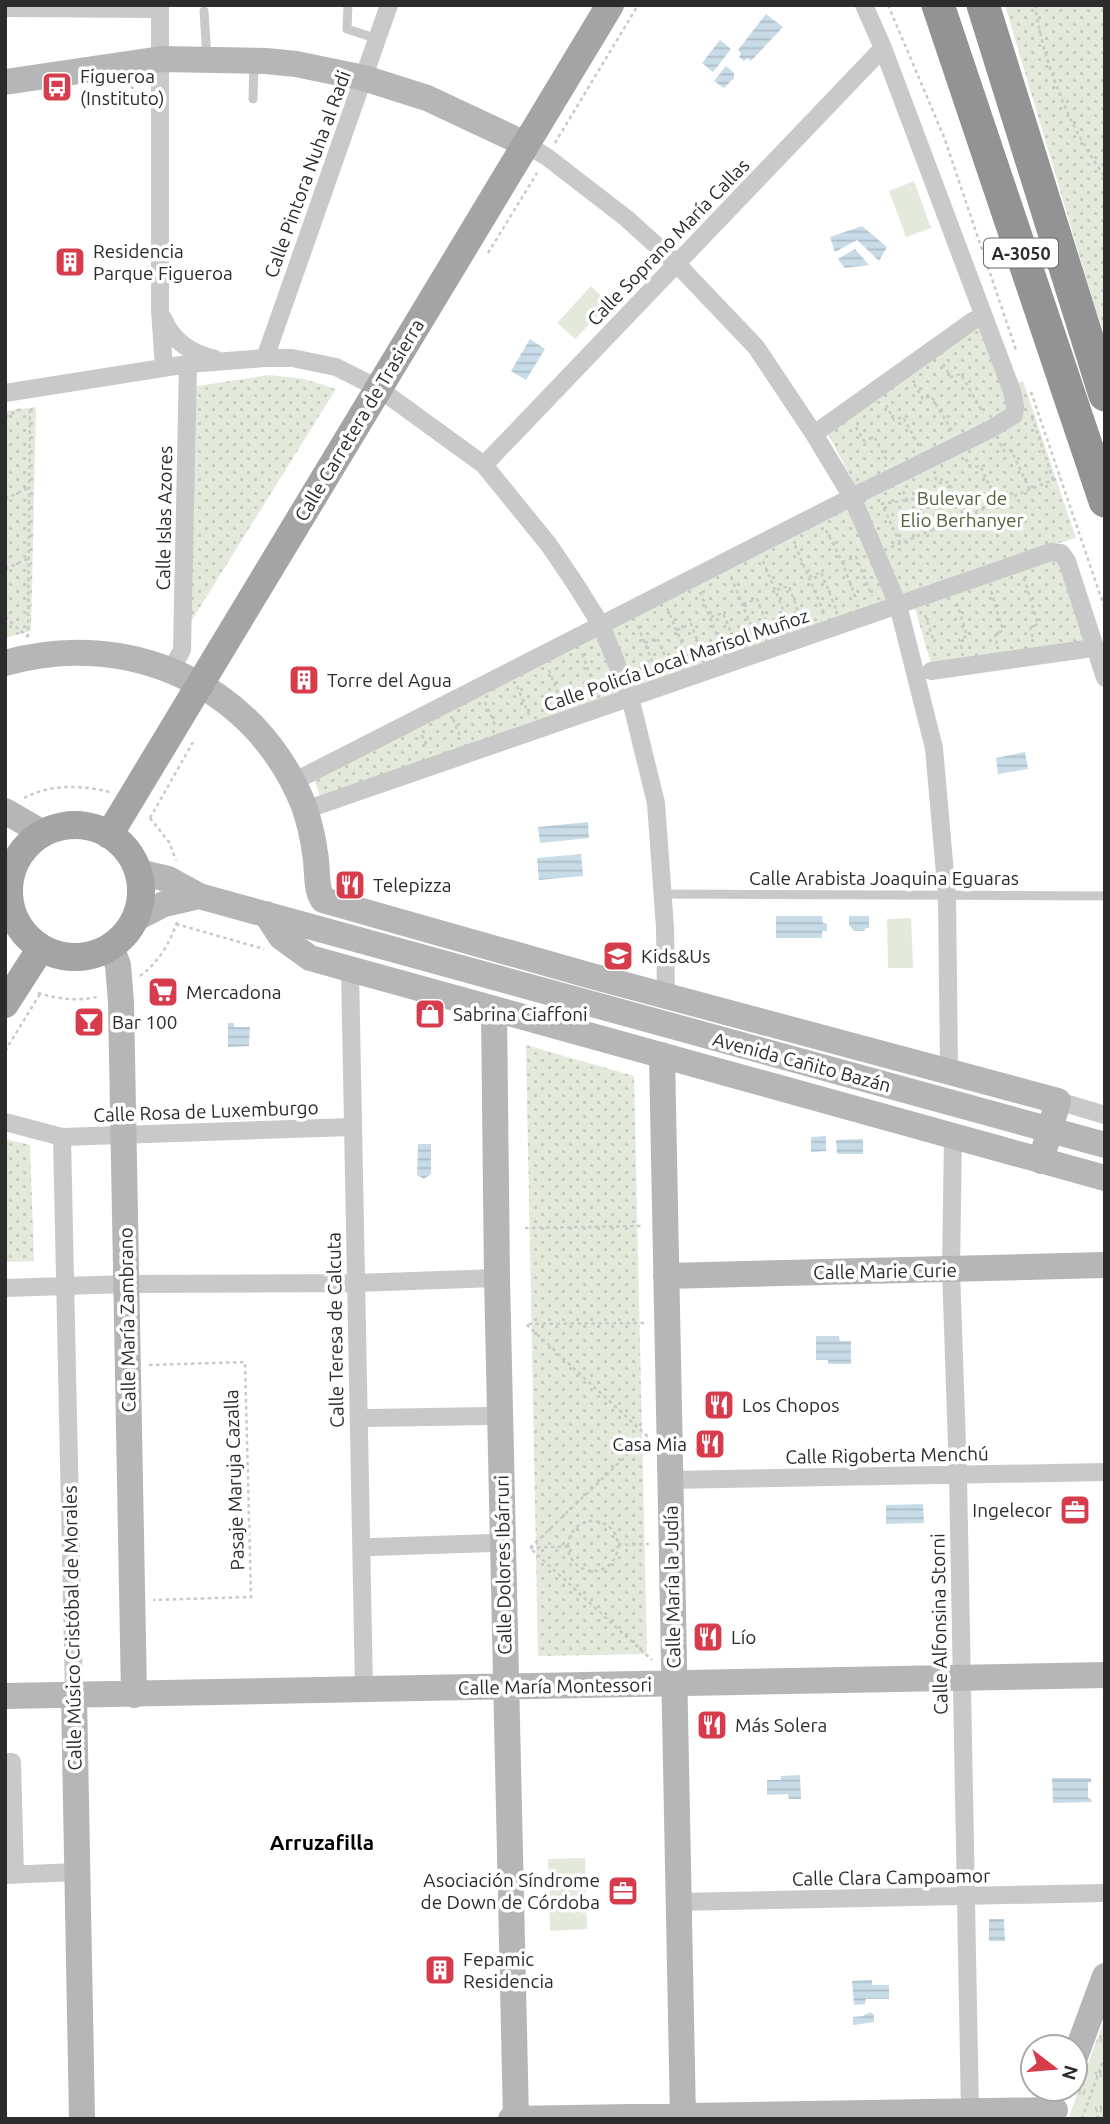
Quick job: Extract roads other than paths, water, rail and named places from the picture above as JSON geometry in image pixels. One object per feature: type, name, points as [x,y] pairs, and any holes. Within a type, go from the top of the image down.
[{"type":"highway","name":"A-3050","points":[[938,5],[1105,501]]},
{"type":"highway","name":"A-3050","points":[[983,5],[1105,395]]},
{"type":"main road","name":"Calle Carretera de Trasierra","points":[[109,835],[610,5]]},
{"type":"main road","points":[[77,825],[97,829],[109,835],[127,851],[138,872],[141,896],[135,919],[125,934],[111,947],[99,953],[80,957],[60,956],[41,948],[25,935],[17,923],[7,897],[11,875],[20,855],[43,833],[63,827],[77,825]]},
{"type":"main road","points":[[5,1004],[41,948]]},
{"type":"street","name":"Calle Pintora Nuha al Radi","points":[[265,358],[389,5]]},
{"type":"street","points":[[293,782],[852,496],[1010,419],[1015,411],[1012,391],[883,48],[864,5]]},
{"type":"street","points":[[5,8],[160,7],[160,310],[164,368]]},
{"type":"street","name":"Calle Soprano María Callas","points":[[484,465],[883,48]]},
{"type":"street","points":[[5,82],[161,59],[254,61],[296,64],[364,78],[427,97],[547,157],[626,218],[676,264],[756,347],[852,496],[898,605],[934,748],[947,896],[949,1070]]},
{"type":"street","points":[[160,310],[169,331],[181,345],[198,354],[222,361]]},
{"type":"street","points":[[814,434],[974,320]]},
{"type":"street","points":[[5,393],[222,361],[292,358],[320,362],[378,388],[484,465],[549,545],[601,625],[630,697],[649,765],[656,803],[663,894],[666,996]]},
{"type":"street","name":"Calle Islas Azores","points":[[171,670],[182,650],[188,365]]},
{"type":"street","name":"Calle Policía Local Marisol Muñoz","points":[[305,810],[569,719],[869,610],[920,598],[1051,552],[1060,553],[1067,561],[1105,678]]},
{"type":"street","points":[[932,671],[1086,649]]},
{"type":"street","points":[[5,663],[44,653],[87,652],[136,660],[171,670],[200,684],[228,701],[266,739],[293,782],[305,810]]},
{"type":"street","name":"Avenida Cañito Bazán","points":[[305,810],[315,850],[319,892],[321,897],[328,901],[588,975],[949,1070],[1105,1115]]},
{"type":"street","points":[[5,811],[43,833]]},
{"type":"street","name":"Avenida Cañito Bazán","points":[[138,872],[168,879],[199,896],[1105,1145]]},
{"type":"street","name":"Avenida Cañito Bazán","points":[[135,919],[164,904],[199,896]]},
{"type":"street","name":"Avenida Cañito Bazán","points":[[266,914],[281,937],[310,958],[1105,1178]]},
{"type":"street","name":"Calle María Zambrano","points":[[111,947],[118,965],[121,1002],[134,1695]]},
{"type":"street","name":"Calle Teresa de Calcuta","points":[[350,970],[363,1689]]},
{"type":"street","points":[[572,1031],[553,993],[588,975]]},
{"type":"street","name":"Calle Dolores Ibárruri","points":[[494,1010],[514,2119]]},
{"type":"street","name":"Calle María la Judía","points":[[662,1055],[683,2117]]},
{"type":"street","points":[[1041,1161],[1058,1101]]},
{"type":"street","name":"Calle Rosa de Luxemburgo","points":[[5,1122],[62,1137],[351,1127]]},
{"type":"street","name":"Calle Alfonsina Storni","points":[[953,1136],[951,1269],[958,1475],[970,2112]]},
{"type":"street","name":"Calle Músico Cristóbal de Morales","points":[[62,1137],[82,2119]]},
{"type":"street","name":"Calle Marie Curie","points":[[666,1276],[1105,1265]]},
{"type":"street","points":[[5,1288],[126,1284],[355,1283],[497,1278]]},
{"type":"street","points":[[369,1418],[489,1416]]},
{"type":"street","name":"Calle Rigoberta Menchú","points":[[670,1480],[1105,1472]]},
{"type":"street","points":[[372,1547],[492,1543]]},
{"type":"street","name":"Calle María Montessori","points":[[5,1696],[1105,1675]]},
{"type":"street","points":[[5,1762],[12,1762],[10,1875],[78,1872]]},
{"type":"street","name":"Calle Clara Campoamor","points":[[678,1902],[1105,1893]]},
{"type":"street","points":[[1084,2033],[1105,1976]]},
{"type":"street","points":[[514,2119],[970,2112],[1057,2106]]},
{"type":"lane","points":[[348,5],[347,29],[378,39]]},
{"type":"lane","points":[[204,11],[207,60]]},
{"type":"lane","points":[[253,99],[254,61]]},
{"type":"lane","name":"Calle Arabista Joaquina Eguaras","points":[[663,894],[1105,896]]},
{"type":"water","points":[[766,14],[783,27],[751,61],[747,58],[744,61],[739,57],[741,53],[738,50]]},
{"type":"water","points":[[720,40],[731,49],[713,72],[702,63]]},
{"type":"water","points":[[726,66],[734,73],[734,78],[724,88],[714,81]]},
{"type":"water","points":[[862,226],[887,247],[879,261],[857,240],[835,252],[830,237]]},
{"type":"water","points":[[855,249],[869,265],[845,268],[838,259]]},
{"type":"water","points":[[530,339],[545,349],[526,380],[511,371]]},
{"type":"water","points":[[1025,752],[1028,769],[998,774],[996,758]]},
{"type":"water","points":[[588,822],[589,838],[540,843],[538,827]]},
{"type":"water","points":[[581,854],[583,876],[539,880],[537,858]]},
{"type":"water","points":[[776,916],[822,916],[823,923],[827,924],[827,931],[822,931],[822,938],[776,938]]},
{"type":"water","points":[[849,916],[869,916],[869,928],[854,931],[849,925]]},
{"type":"water","points":[[228,1023],[234,1023],[234,1027],[250,1027],[249,1046],[228,1047]]},
{"type":"water","points":[[826,1136],[826,1151],[811,1152],[811,1137]]},
{"type":"water","points":[[863,1139],[863,1154],[837,1154],[836,1140]]},
{"type":"water","points":[[418,1144],[431,1144],[431,1174],[424,1179],[417,1175]]},
{"type":"water","points":[[816,1336],[839,1336],[840,1341],[851,1341],[851,1364],[828,1364],[828,1360],[816,1360]]},
{"type":"water","points":[[923,1504],[924,1523],[886,1524],[886,1505]]},
{"type":"water","points":[[800,1775],[801,1799],[789,1799],[788,1794],[767,1795],[767,1780]]},
{"type":"water","points":[[1052,1778],[1091,1778],[1091,1782],[1088,1782],[1088,1798],[1092,1802],[1053,1803]]},
{"type":"water","points":[[989,1919],[1004,1919],[1005,1941],[989,1941]]},
{"type":"water","points":[[872,1980],[872,1985],[889,1985],[889,1999],[866,1999],[865,2004],[854,2005],[852,1981]]},
{"type":"water","points":[[870,2012],[874,2015],[874,2022],[853,2025],[853,2017]]},
{"type":"place","name":"Figueroa (Instituto)","points":[[57,87]]},
{"type":"place","name":"Residencia Parque Figueroa","points":[[70,262]]},
{"type":"place","name":"Torre del Agua","points":[[304,680]]},
{"type":"place","name":"Telepizza","points":[[350,885]]},
{"type":"place","name":"Kids&Us","points":[[618,956]]},
{"type":"place","name":"Mercadona","points":[[163,992]]},
{"type":"place","name":"Sabrina Ciaffoni","points":[[430,1014]]},
{"type":"place","name":"Bar 100","points":[[89,1022]]},
{"type":"place","name":"Los Chopos","points":[[719,1405]]},
{"type":"place","name":"Casa Mia","points":[[710,1444]]},
{"type":"place","name":"Ingelecor","points":[[1075,1510]]},
{"type":"place","name":"Lío","points":[[708,1637]]},
{"type":"place","name":"Más Solera","points":[[712,1725]]},
{"type":"place","name":"Asociación Síndrome de Down de Córdoba","points":[[623,1891]]},
{"type":"place","name":"Fepamic Residencia","points":[[440,1970]]},
{"type":"district","name":"Arruzafilla","points":[[322,1842]]},
{"type":"park label","name":"Bulevar de Elio Berhanyer","points":[[962,509]]}]
